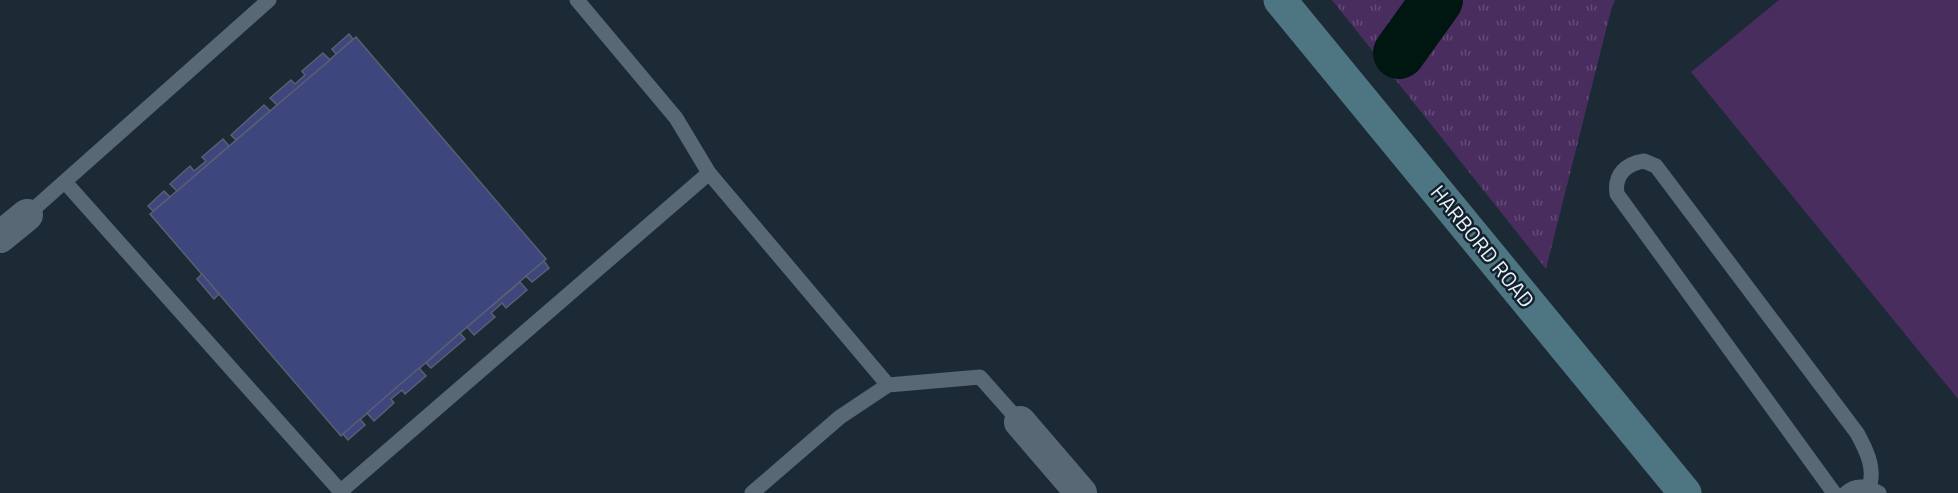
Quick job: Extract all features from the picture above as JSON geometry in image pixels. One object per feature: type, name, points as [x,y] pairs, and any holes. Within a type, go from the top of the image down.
[{"type":"main road","name":"HARBORD ROAD","points":[[1280,0],[1684,493]]},
{"type":"street","points":[[0,237],[27,214]]},
{"type":"street","points":[[1020,422],[1081,493]]},
{"type":"lane","points":[[27,214],[269,0]]},
{"type":"lane","points":[[577,0],[676,118],[709,173],[888,385]]},
{"type":"lane","points":[[1834,493],[1617,194],[1617,177],[1628,166],[1644,161],[1656,166],[1842,414],[1868,453],[1872,474],[1872,491],[1852,487],[1846,493]]},
{"type":"lane","points":[[65,182],[341,492],[709,173]]},
{"type":"lane","points":[[752,493],[840,417],[888,385],[980,377],[1020,422]]},
{"type":"green space","points":[[1332,0],[1615,0],[1546,269]]},
{"type":"green space","points":[[1779,0],[1958,0],[1958,399],[1691,72]]},
{"type":"building","points":[[349,34],[353,39],[336,54],[332,49]]},
{"type":"building","points":[[356,37],[546,259],[341,436],[150,214]]},
{"type":"building","points":[[323,53],[330,60],[277,105],[270,98],[291,80],[295,84],[305,75],[302,71]]},
{"type":"building","points":[[264,105],[270,111],[236,140],[231,135]]},
{"type":"building","points":[[223,139],[229,146],[177,191],[170,184],[190,166],[194,171],[206,161],[202,157]]},
{"type":"building","points":[[164,191],[170,197],[153,211],[148,206]]},
{"type":"building","points":[[544,261],[549,268],[532,282],[526,276]]},
{"type":"building","points":[[202,274],[219,294],[214,299],[197,279]]},
{"type":"building","points":[[520,282],[527,290],[506,308],[502,303],[491,313],[495,317],[474,335],[467,327]]},
{"type":"building","points":[[460,333],[465,339],[431,368],[426,363]]},
{"type":"building","points":[[419,368],[426,376],[405,394],[402,390],[391,399],[394,403],[374,421],[367,413]]},
{"type":"building","points":[[360,419],[365,425],[348,440],[343,434]]},
{"type":"waterway","points":[[1399,53],[1437,0]]}]
